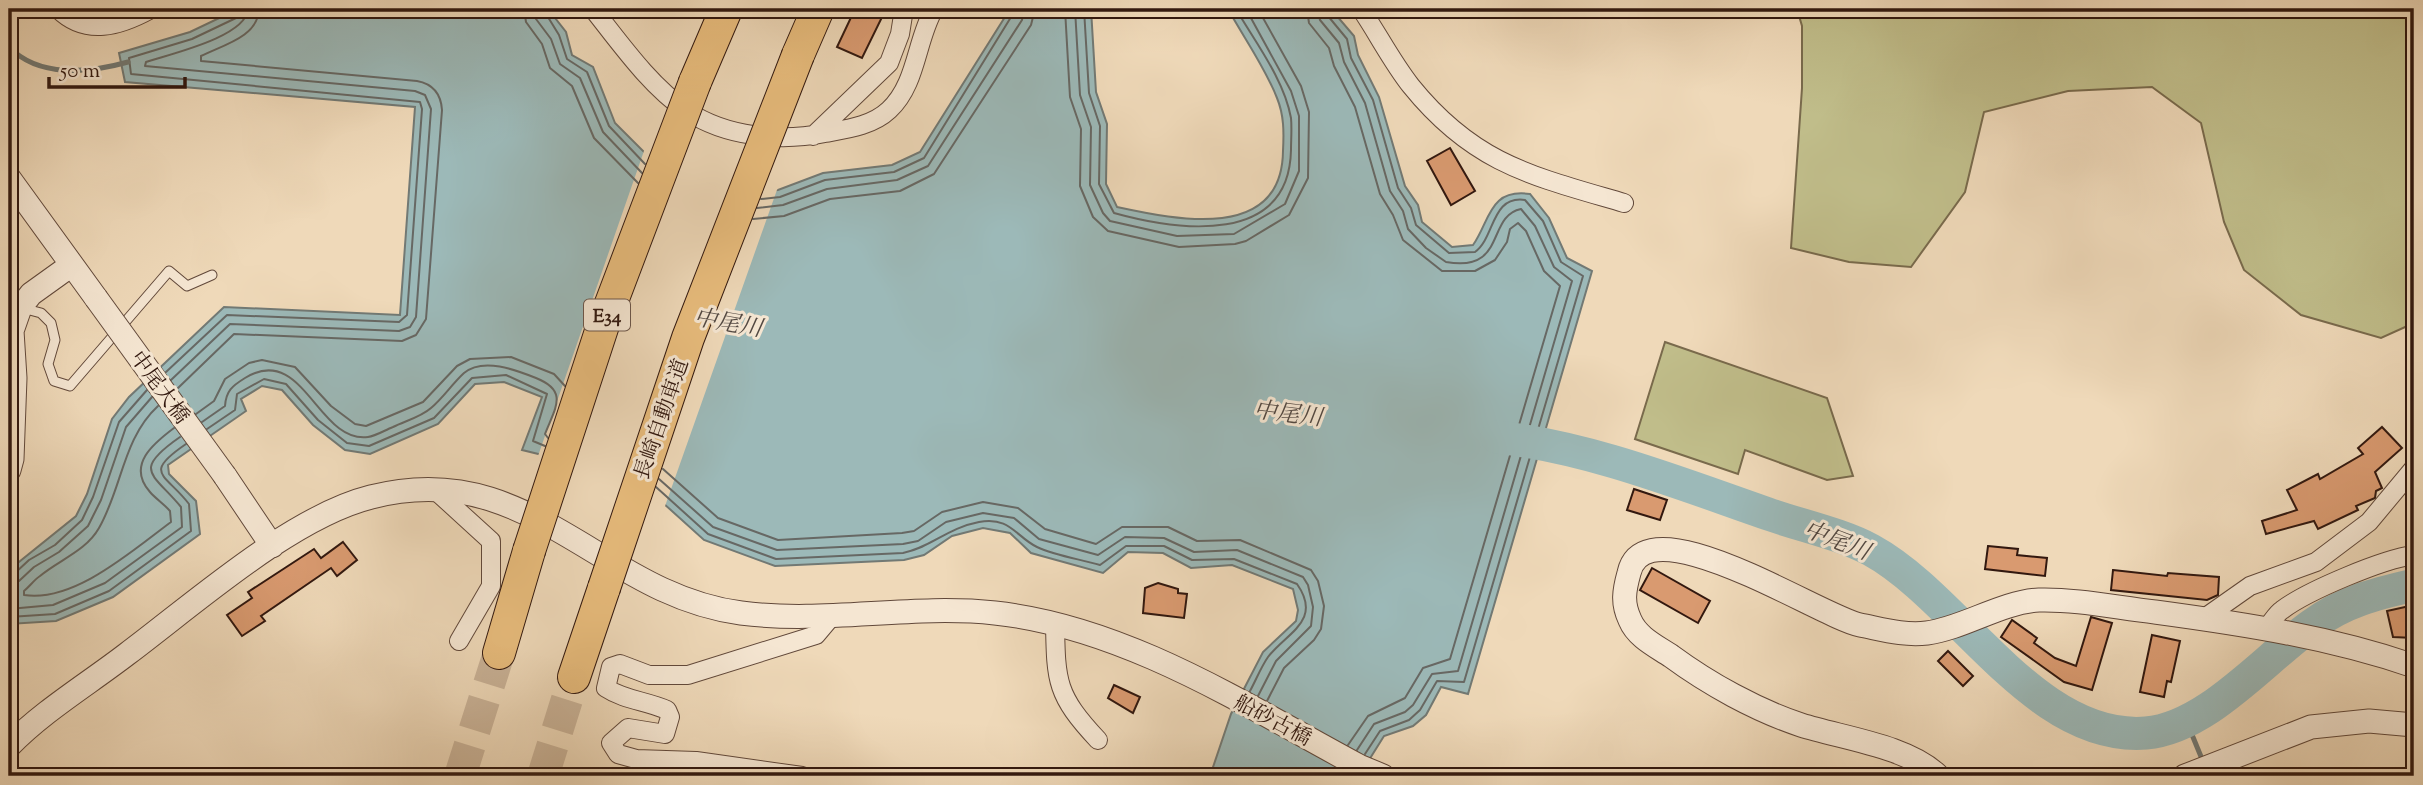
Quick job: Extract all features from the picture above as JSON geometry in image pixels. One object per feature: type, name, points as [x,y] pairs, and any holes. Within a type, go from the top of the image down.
[{"type":"highway","name":"長崎自動車道","points":[[575,677],[688,338],[818,9]]},
{"type":"highway","name":"E34","points":[[499,653],[529,551],[604,322],[695,82],[725,12]]},
{"type":"street","points":[[58,9],[69,20],[91,27],[115,25],[151,9]]},
{"type":"street","points":[[593,9],[663,90],[688,111],[759,137],[796,139],[861,126],[890,110],[913,73],[934,9]]},
{"type":"street","points":[[813,136],[889,63],[900,34],[904,9]]},
{"type":"street","points":[[1361,9],[1410,84],[1445,124],[1497,162],[1538,178],[1623,203]]},
{"type":"street","name":"中尾大橋","points":[[9,178],[70,266],[225,476],[272,546]]},
{"type":"street","points":[[9,470],[12,459],[15,378],[12,331],[20,308],[31,294],[70,266]]},
{"type":"street","points":[[2203,619],[2250,586],[2316,562],[2369,522],[2414,468]]},
{"type":"street","points":[[434,489],[491,541],[491,586],[458,641]]},
{"type":"street","name":"船砂古橋","points":[[9,747],[272,546],[341,507],[371,497],[434,489],[487,498],[524,513],[652,586],[701,604],[737,613],[785,617],[931,611],[993,613],[1055,623],[1124,647],[1202,681],[1359,766],[1383,776]]},
{"type":"street","points":[[1938,776],[1927,765],[1902,755],[1775,715],[1689,669],[1635,631],[1623,597],[1631,562],[1643,552],[1661,549],[1682,551],[1723,563],[1846,622],[1902,633],[1927,633],[2037,600],[2267,627],[2362,648],[2414,666]]},
{"type":"street","points":[[2267,627],[2281,611],[2345,579],[2394,558],[2414,555]]},
{"type":"street","points":[[802,776],[696,761],[636,759],[618,754],[611,743],[620,733],[628,728],[665,734],[670,718],[667,710],[648,701],[618,695],[606,688],[607,677],[611,667],[620,664],[649,675],[688,675],[816,635],[832,616]]},
{"type":"street","points":[[1055,623],[1055,674],[1063,694],[1080,720],[1098,740]]},
{"type":"street","points":[[2185,776],[2311,727],[2369,721],[2414,725]]},
{"type":"lane","points":[[20,308],[41,313],[51,323],[55,340],[48,364],[54,382],[70,386],[169,271],[187,286],[212,275]]},
{"type":"shaded area","points":[[1797,9],[2414,9],[2414,323],[2381,338],[2301,315],[2244,270],[2224,222],[2201,123],[2152,87],[2068,91],[1984,112],[1965,192],[1911,267],[1849,262],[1791,248],[1802,88],[1802,26]]},
{"type":"shaded area","points":[[1665,342],[1827,398],[1853,476],[1827,480],[1745,450],[1738,474],[1635,439]]},
{"type":"water","points":[[238,9],[548,9],[566,32],[572,55],[593,67],[615,123],[655,163],[725,195],[778,190],[823,173],[892,165],[920,152],[1010,9],[1091,9],[1096,92],[1107,124],[1106,184],[1117,207],[1168,217],[1196,219],[1222,218],[1246,212],[1265,200],[1278,180],[1283,151],[1283,124],[1277,98],[1228,9],[1331,9],[1354,36],[1358,55],[1379,97],[1405,186],[1418,205],[1422,222],[1452,247],[1473,245],[1498,201],[1516,193],[1530,194],[1549,218],[1567,258],[1592,271],[1468,694],[1441,687],[1426,715],[1413,726],[1384,736],[1359,776],[1210,776],[1231,714],[1263,652],[1296,621],[1298,610],[1293,589],[1232,565],[1191,568],[1163,553],[1128,552],[1103,573],[1031,553],[1010,533],[983,528],[952,536],[924,555],[904,560],[775,566],[704,540],[652,493],[608,471],[522,450],[542,397],[504,382],[475,384],[438,424],[370,454],[345,450],[313,425],[282,390],[262,386],[241,399],[246,411],[168,465],[169,474],[196,501],[200,534],[113,597],[56,621],[9,624],[9,570],[76,516],[87,494],[112,419],[129,397],[224,307],[400,315],[415,107],[125,82],[119,53],[190,32]]},
{"type":"pier","points":[[645,148],[657,160],[726,191],[778,187],[664,509],[650,496],[607,474],[538,456]]},
{"type":"building","points":[[855,9],[886,9],[862,58],[837,47]]},
{"type":"building","points":[[1450,148],[1475,191],[1451,205],[1427,161]]},
{"type":"building","points":[[2382,427],[2402,448],[2375,472],[2382,488],[2376,491],[2375,498],[2356,506],[2358,510],[2318,529],[2314,521],[2266,534],[2262,521],[2297,510],[2287,490],[2318,474],[2320,479],[2363,454],[2358,448]]},
{"type":"building","points":[[1634,489],[1667,500],[1660,520],[1627,510]]},
{"type":"building","points":[[343,542],[357,560],[337,576],[331,568],[261,616],[265,621],[242,636],[227,615],[252,598],[248,592],[314,549],[321,558]]},
{"type":"building","points":[[1988,546],[2018,549],[2017,555],[2047,558],[2045,576],[1985,569]]},
{"type":"building","points":[[1652,568],[1710,601],[1698,623],[1640,590]]},
{"type":"building","points":[[2113,570],[2167,576],[2168,573],[2219,577],[2218,595],[2207,600],[2111,590]]},
{"type":"building","points":[[1158,583],[1178,589],[1178,593],[1187,594],[1184,618],[1143,613],[1145,588]]},
{"type":"building","points":[[2414,605],[2414,638],[2393,637],[2387,611]]},
{"type":"building","points":[[2091,617],[2112,623],[2092,690],[2064,682],[2001,637],[2012,620],[2037,638],[2034,643],[2055,658],[2076,666]]},
{"type":"building","points":[[2152,635],[2180,641],[2171,682],[2167,681],[2164,697],[2140,692]]},
{"type":"building","points":[[1948,651],[1973,676],[1963,686],[1938,661]]},
{"type":"building","points":[[1114,685],[1140,697],[1133,713],[1108,698]]},
{"type":"waterway","points":[[9,47],[35,64],[65,70],[97,69],[128,62]]},
{"type":"waterway","name":"中尾川","points":[[1497,437],[1602,458],[1859,544],[1904,572],[2033,692],[2069,715],[2106,730],[2146,733],[2191,719],[2234,690],[2324,617],[2361,599],[2414,585]]},
{"type":"waterway","points":[[2186,720],[2204,764]]},
{"type":"tunnel","points":[[460,776],[499,653]]},
{"type":"tunnel","points":[[543,776],[574,677]]}]
